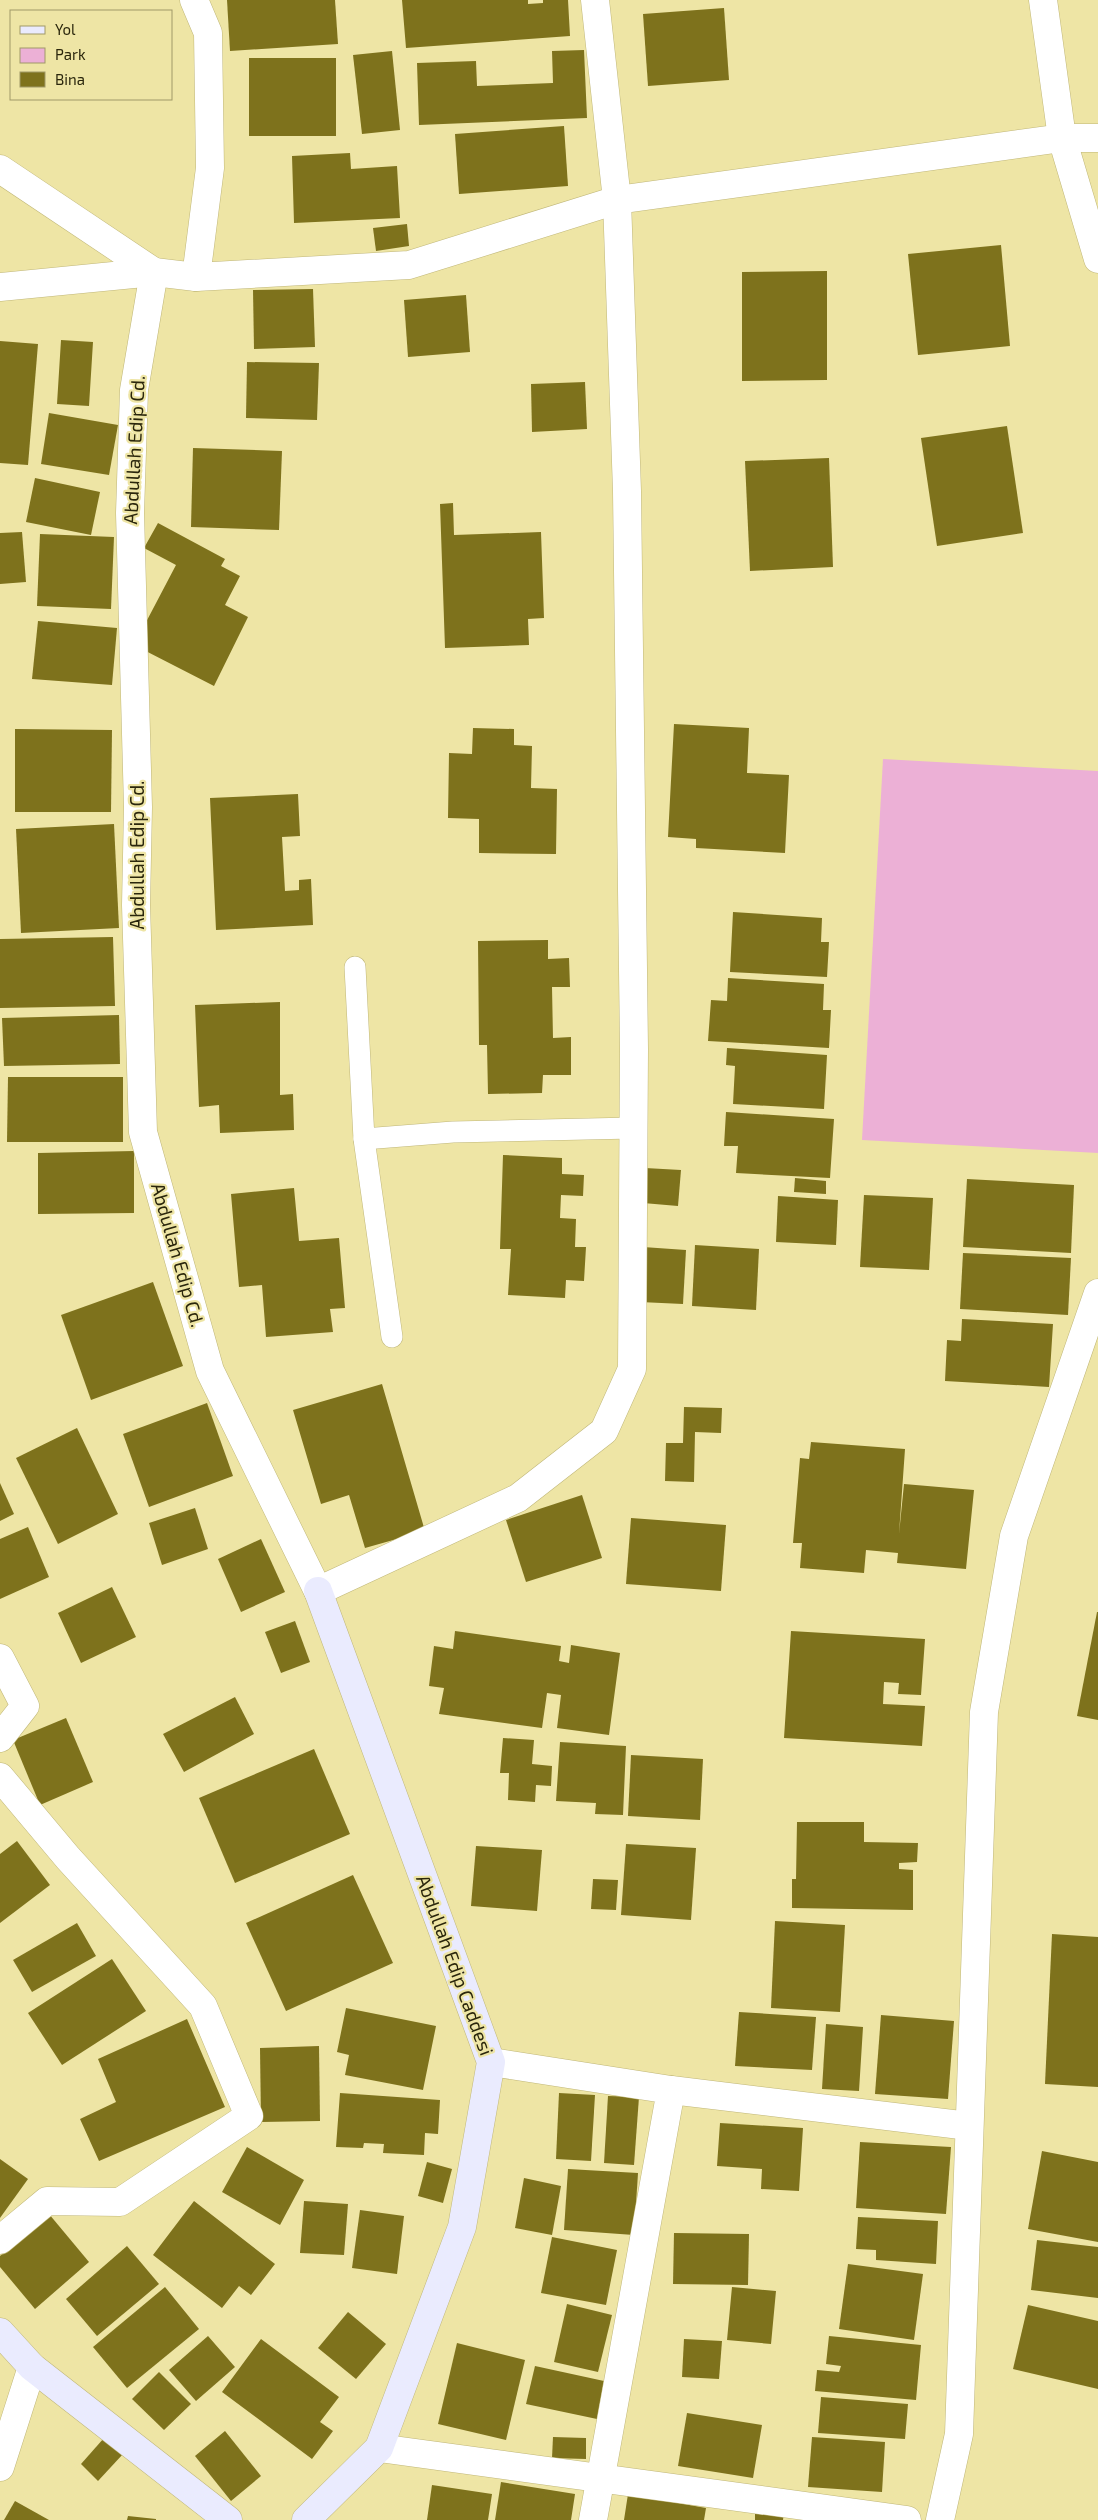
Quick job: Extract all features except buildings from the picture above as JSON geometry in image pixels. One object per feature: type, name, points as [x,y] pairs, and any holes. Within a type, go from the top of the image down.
[{"type":"street","points":[[194,0],[208,33],[210,168],[196,277]]},
{"type":"street","points":[[318,1591],[518,1498],[604,1431],[632,1369],[634,1128],[627,490],[617,200],[595,0]]},
{"type":"street","points":[[1043,0],[1062,138],[1098,259]]},
{"type":"street","points":[[0,287],[154,272],[196,277],[409,266],[617,200],[1062,138],[1098,138]]},
{"type":"street","points":[[0,169],[154,272]]},
{"type":"street","name":"Abdullah Edip Cd.","points":[[154,272],[134,390],[130,512],[138,807],[136,905],[143,1132],[210,1371],[318,1591]]},
{"type":"street","points":[[940,2520],[959,2434],[984,1712],[1014,1536],[1098,1293]]},
{"type":"street","name":"Abdullah Edip Caddesi","points":[[306,2520],[379,2448],[462,2227],[491,2062],[318,1591]]},
{"type":"street","points":[[0,1658],[25,1706],[0,1738]]},
{"type":"street","points":[[0,1777],[68,1858],[203,2006],[248,2116],[120,2202],[47,2201],[0,2240]]},
{"type":"street","points":[[491,2062],[671,2090],[969,2126]]},
{"type":"street","points":[[593,2520],[602,2479],[671,2090]]},
{"type":"street","points":[[0,2332],[32,2367],[228,2520]]},
{"type":"street","points":[[0,2467],[32,2367]]},
{"type":"street","points":[[379,2448],[907,2520]]},
{"type":"lane","points":[[355,967],[364,1139],[392,1337]]},
{"type":"lane","points":[[364,1139],[453,1132],[634,1128]]},
{"type":"green space","points":[[883,759],[1098,771],[1098,1153],[862,1140]]}]
